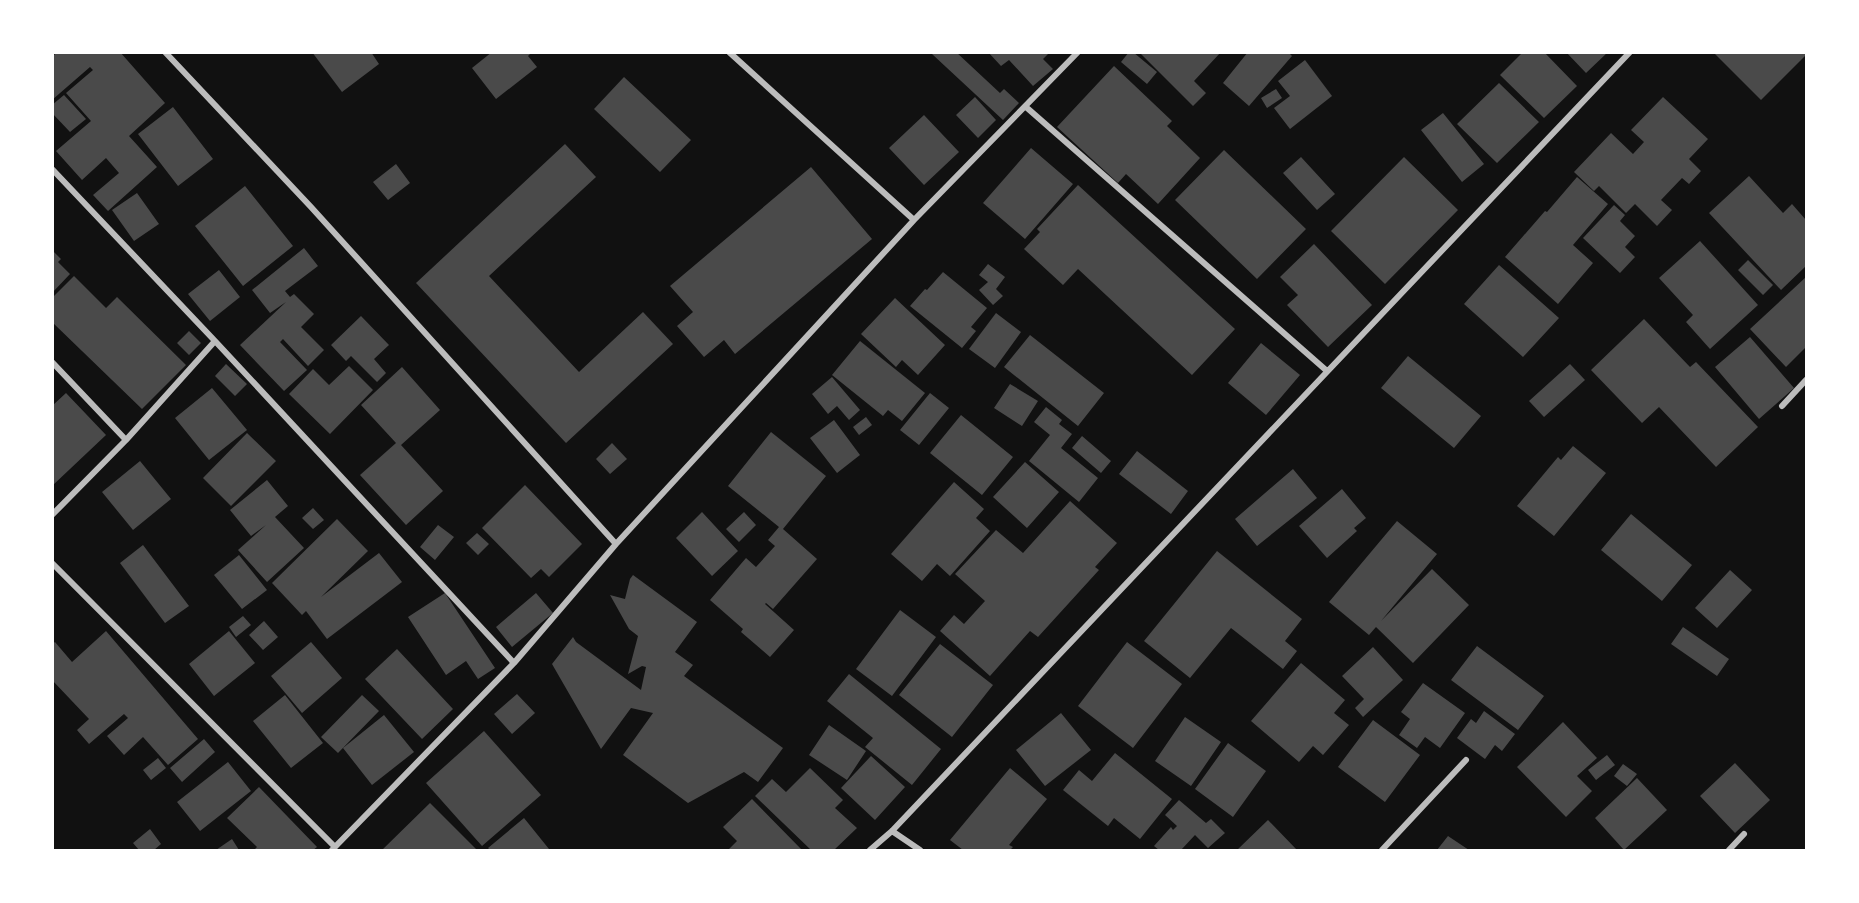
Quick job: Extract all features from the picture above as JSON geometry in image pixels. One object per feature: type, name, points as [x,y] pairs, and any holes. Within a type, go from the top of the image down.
[{"type":"street","points":[[165,52],[311,207],[616,544]]},
{"type":"street","points":[[729,52],[914,220]]},
{"type":"street","points":[[52,563],[333,849],[514,663],[616,544],[914,220],[1078,52]]},
{"type":"street","points":[[870,850],[892,831],[1630,52]]},
{"type":"street","points":[[1026,107],[1327,371]]},
{"type":"street","points":[[52,169],[215,340],[514,663]]},
{"type":"street","points":[[52,515],[126,440],[215,340]]},
{"type":"street","points":[[52,362],[126,440]]},
{"type":"street","points":[[1782,406],[1806,380]]},
{"type":"street","points":[[1382,850],[1466,760]]},
{"type":"street","points":[[892,831],[920,850]]},
{"type":"street","points":[[1729,850],[1744,834]]},
{"type":"building","points":[[57,52],[120,52],[165,103],[129,136],[157,167],[108,211],[93,195],[119,173],[106,158],[82,180],[56,151],[91,121],[66,93],[93,70],[90,67],[52,100],[52,57]]},
{"type":"building","points":[[312,52],[371,52],[379,64],[342,92]]},
{"type":"building","points":[[492,52],[532,52],[528,56],[537,67],[496,99],[472,68]]},
{"type":"building","points":[[934,52],[956,52],[1000,93],[1004,89],[1019,103],[1003,120],[932,54]]},
{"type":"building","points":[[988,52],[1050,52],[1043,59],[1053,69],[1033,86],[1009,60],[1001,66]]},
{"type":"building","points":[[1129,52],[1133,52],[1157,72],[1147,84],[1121,62]]},
{"type":"building","points":[[1139,52],[1221,52],[1194,81],[1206,93],[1193,106]]},
{"type":"building","points":[[1248,52],[1288,52],[1292,56],[1249,106],[1223,83]]},
{"type":"building","points":[[1523,52],[1544,52],[1577,86],[1544,118],[1500,75]]},
{"type":"building","points":[[1566,52],[1608,52],[1586,73]]},
{"type":"building","points":[[1713,52],[1803,52],[1806,55],[1761,100]]},
{"type":"building","points":[[1305,60],[1332,96],[1290,129],[1274,108],[1290,96],[1278,81]]},
{"type":"building","points":[[1114,66],[1172,121],[1167,126],[1200,158],[1158,204],[1126,174],[1118,183],[1057,127]]},
{"type":"building","points":[[624,77],[691,140],[660,172],[594,109]]},
{"type":"building","points":[[1499,83],[1539,122],[1497,163],[1457,124]]},
{"type":"building","points":[[1276,89],[1282,98],[1267,108],[1261,98]]},
{"type":"building","points":[[64,95],[86,119],[70,132],[52,113],[52,105]]},
{"type":"building","points":[[975,97],[996,120],[978,138],[956,115]]},
{"type":"building","points":[[1663,97],[1708,139],[1689,159],[1701,171],[1689,184],[1682,178],[1661,200],[1672,210],[1657,226],[1635,204],[1626,213],[1599,186],[1594,191],[1574,172],[1611,133],[1633,154],[1644,142],[1631,130]]},
{"type":"building","points":[[173,107],[213,159],[178,186],[138,134]]},
{"type":"building","points":[[1443,113],[1484,164],[1462,182],[1421,130]]},
{"type":"building","points":[[924,115],[959,152],[924,185],[889,148]]},
{"type":"building","points":[[565,144],[596,177],[489,276],[579,372],[643,312],[673,344],[566,443],[416,283]]},
{"type":"building","points":[[1031,148],[1073,184],[1025,239],[983,203]]},
{"type":"building","points":[[1224,150],[1306,229],[1257,279],[1175,200]]},
{"type":"building","points":[[1301,157],[1335,194],[1317,210],[1283,173]]},
{"type":"building","points":[[1404,157],[1458,210],[1385,284],[1331,231]]},
{"type":"building","points":[[396,164],[410,183],[388,200],[373,182]]},
{"type":"building","points":[[811,167],[872,239],[735,354],[724,340],[704,357],[677,326],[693,312],[670,286]]},
{"type":"building","points":[[1749,176],[1783,213],[1792,204],[1806,220],[1806,266],[1781,290],[1709,213]]},
{"type":"building","points":[[1577,177],[1608,204],[1573,245],[1593,263],[1558,304],[1505,257]]},
{"type":"building","points":[[1078,185],[1235,329],[1192,375],[1078,269],[1063,285],[1024,249],[1040,232],[1037,229]]},
{"type":"building","points":[[245,186],[293,246],[243,286],[195,226]]},
{"type":"building","points":[[137,193],[159,224],[134,241],[112,210]]},
{"type":"building","points":[[1614,205],[1625,215],[1620,221],[1635,236],[1625,247],[1635,257],[1620,273],[1583,238]]},
{"type":"building","points":[[1700,241],[1758,305],[1710,349],[1686,322],[1693,315],[1659,278]]},
{"type":"building","points":[[1314,244],[1372,305],[1328,347],[1287,305],[1298,295],[1280,277]]},
{"type":"building","points":[[304,248],[318,266],[285,291],[290,297],[294,294],[314,314],[301,327],[324,350],[308,366],[283,339],[280,342],[307,370],[284,391],[240,345],[286,302],[270,313],[252,290]]},
{"type":"building","points":[[52,250],[61,259],[58,262],[70,274],[52,293]]},
{"type":"building","points":[[1748,260],[1773,285],[1763,295],[1738,270]]},
{"type":"building","points":[[988,264],[1005,277],[996,289],[1003,296],[993,305],[979,290],[988,282],[979,275]]},
{"type":"building","points":[[1499,265],[1559,318],[1523,357],[1464,304]]},
{"type":"building","points":[[219,270],[240,297],[210,321],[188,294]]},
{"type":"building","points":[[943,272],[987,308],[971,327],[976,331],[962,348],[910,306]]},
{"type":"building","points":[[74,276],[106,308],[117,297],[186,365],[142,409],[52,322],[52,298]]},
{"type":"building","points":[[1806,277],[1806,347],[1786,367],[1750,329]]},
{"type":"building","points":[[895,298],[945,345],[918,375],[902,360],[896,367],[861,334]]},
{"type":"building","points":[[996,313],[1021,332],[995,368],[969,349]]},
{"type":"building","points":[[361,316],[389,345],[374,359],[386,373],[377,382],[351,356],[346,361],[331,345]]},
{"type":"building","points":[[1644,319],[1690,367],[1696,362],[1758,427],[1716,467],[1659,407],[1642,423],[1591,370]]},
{"type":"building","points":[[189,331],[201,343],[189,355],[177,343]]},
{"type":"building","points":[[1030,335],[1104,393],[1078,426],[1004,367]]},
{"type":"building","points":[[1750,337],[1794,388],[1759,419],[1715,367]]},
{"type":"building","points":[[860,341],[925,393],[902,421],[888,410],[883,416],[832,375]]},
{"type":"building","points":[[1261,343],[1300,375],[1266,415],[1228,383]]},
{"type":"building","points":[[1408,356],[1481,416],[1454,448],[1381,388]]},
{"type":"building","points":[[226,364],[247,384],[235,396],[215,376]]},
{"type":"building","points":[[1570,364],[1585,380],[1544,417],[1529,401]]},
{"type":"building","points":[[349,366],[373,390],[330,434],[289,394],[313,369],[329,385]]},
{"type":"building","points":[[402,367],[440,410],[401,445],[443,491],[406,525],[360,475],[396,443],[361,405]]},
{"type":"building","points":[[832,377],[860,410],[849,420],[837,406],[828,414],[812,394]]},
{"type":"building","points":[[1010,384],[1038,401],[1022,426],[994,408]]},
{"type":"building","points":[[212,388],[247,430],[209,460],[175,418]]},
{"type":"building","points":[[66,393],[106,435],[52,486],[52,406]]},
{"type":"building","points":[[930,393],[949,408],[919,445],[900,430]]},
{"type":"building","points":[[1046,407],[1062,420],[1059,424],[1072,434],[1061,448],[1098,478],[1079,502],[1029,461],[1050,435],[1034,422]]},
{"type":"building","points":[[961,415],[1013,457],[982,495],[930,453]]},
{"type":"building","points":[[866,417],[872,425],[859,435],[853,427]]},
{"type":"building","points":[[834,420],[860,455],[837,473],[810,438]]},
{"type":"building","points":[[771,432],[826,476],[783,529],[817,559],[773,609],[765,604],[794,630],[770,657],[741,632],[743,629],[710,600],[746,558],[756,567],[775,546],[768,540],[779,527],[728,486]]},
{"type":"building","points":[[247,433],[276,461],[231,506],[203,478]]},
{"type":"building","points":[[1082,436],[1111,461],[1101,473],[1072,448]]},
{"type":"building","points":[[612,443],[627,459],[610,474],[596,459]]},
{"type":"building","points":[[1573,446],[1606,473],[1554,536],[1517,506],[1558,457],[1561,460]]},
{"type":"building","points":[[1137,451],[1188,491],[1171,514],[1119,474]]},
{"type":"building","points":[[140,461],[171,499],[133,530],[102,492]]},
{"type":"building","points":[[1025,462],[1059,492],[1027,528],[993,497]]},
{"type":"building","points":[[1293,469],[1317,498],[1257,546],[1235,519]]},
{"type":"building","points":[[267,480],[288,506],[275,517],[304,548],[267,582],[238,550],[266,525],[251,536],[230,510]]},
{"type":"building","points":[[954,482],[984,509],[976,518],[990,531],[950,576],[937,564],[922,581],[891,554]]},
{"type":"building","points":[[525,485],[582,544],[549,577],[541,569],[531,578],[482,528]]},
{"type":"building","points":[[1342,489],[1366,518],[1354,528],[1357,531],[1327,558],[1299,526]]},
{"type":"building","points":[[1070,501],[1117,543],[1095,567],[1099,570],[1038,637],[1030,631],[990,676],[940,631],[954,615],[964,624],[985,601],[955,574],[996,530],[1023,553]]},
{"type":"building","points":[[313,508],[324,520],[313,529],[302,518]]},
{"type":"building","points":[[702,512],[738,551],[712,576],[676,538]]},
{"type":"building","points":[[744,512],[756,525],[739,542],[726,529]]},
{"type":"building","points":[[1631,514],[1692,565],[1662,601],[1601,550]]},
{"type":"building","points":[[337,519],[368,551],[321,597],[379,553],[402,582],[327,639],[306,611],[302,615],[272,583]]},
{"type":"building","points":[[1397,521],[1437,554],[1381,621],[1432,569],[1469,605],[1413,663],[1376,627],[1369,635],[1329,602]]},
{"type":"building","points":[[438,525],[454,537],[435,560],[420,547]]},
{"type":"building","points":[[477,533],[489,544],[478,555],[466,543]]},
{"type":"building","points":[[143,545],[189,606],[165,623],[120,563]]},
{"type":"building","points":[[1217,551],[1302,619],[1285,641],[1297,651],[1283,669],[1231,628],[1190,678],[1144,641]]},
{"type":"building","points":[[239,555],[267,590],[242,609],[214,575]]},
{"type":"building","points":[[1730,570],[1752,590],[1717,628],[1695,608]]},
{"type":"building","points":[[633,575],[697,622],[675,652],[693,665],[684,676],[783,748],[758,782],[744,772],[688,803],[623,755],[653,713],[631,708],[601,749],[552,664],[573,637],[576,642],[641,690],[646,667],[642,666],[628,674],[638,636],[629,629],[610,595],[625,599]]},
{"type":"building","points":[[445,593],[495,668],[478,679],[466,661],[446,675],[408,617]]},
{"type":"building","points":[[536,593],[553,613],[512,647],[496,627]]},
{"type":"building","points":[[900,610],[936,637],[892,696],[856,669]]},
{"type":"building","points":[[243,616],[251,625],[236,637],[229,627]]},
{"type":"building","points":[[264,621],[278,637],[263,650],[249,635]]},
{"type":"building","points":[[1683,627],[1729,659],[1717,676],[1671,644]]},
{"type":"building","points":[[106,631],[198,739],[168,765],[143,737],[124,755],[107,736],[128,718],[124,714],[89,744],[77,730],[89,719],[52,680],[52,644],[55,642],[72,662]]},
{"type":"building","points":[[229,631],[255,663],[214,696],[189,664]]},
{"type":"building","points":[[311,642],[342,678],[302,713],[271,676]]},
{"type":"building","points":[[1127,642],[1182,684],[1133,748],[1078,706]]},
{"type":"building","points":[[940,644],[993,685],[952,737],[899,695]]},
{"type":"building","points":[[1477,646],[1544,696],[1518,730],[1451,680]]},
{"type":"building","points":[[1373,647],[1403,680],[1363,717],[1355,708],[1364,699],[1342,676]]},
{"type":"building","points":[[397,649],[453,709],[422,739],[365,679]]},
{"type":"building","points":[[1301,663],[1345,700],[1334,713],[1349,725],[1323,755],[1313,746],[1299,762],[1251,721]]},
{"type":"building","points":[[849,674],[941,749],[912,785],[865,747],[873,738],[827,701]]},
{"type":"building","points":[[1423,683],[1465,713],[1440,748],[1425,737],[1417,748],[1399,735],[1410,719],[1401,712]]},
{"type":"building","points":[[517,694],[535,713],[512,734],[494,714]]},
{"type":"building","points":[[285,695],[323,743],[291,768],[253,721]]},
{"type":"building","points":[[362,695],[379,711],[338,753],[321,737]]},
{"type":"building","points":[[1484,711],[1515,734],[1502,751],[1495,745],[1485,759],[1457,738],[1471,719],[1476,723]]},
{"type":"building","points":[[1061,713],[1091,750],[1045,786],[1016,750]]},
{"type":"building","points":[[384,715],[414,752],[372,785],[343,748]]},
{"type":"building","points":[[1185,717],[1221,742],[1191,786],[1155,761]]},
{"type":"building","points":[[1373,720],[1420,755],[1385,802],[1338,767]]},
{"type":"building","points":[[1563,722],[1597,758],[1577,776],[1592,791],[1566,817],[1517,767]]},
{"type":"building","points":[[829,725],[866,751],[847,780],[809,755]]},
{"type":"building","points":[[484,731],[541,795],[482,846],[426,783]]},
{"type":"building","points":[[204,739],[215,752],[182,782],[170,768]]},
{"type":"building","points":[[1228,743],[1266,771],[1233,817],[1195,789]]},
{"type":"building","points":[[1115,753],[1172,799],[1140,839],[1114,818],[1108,826],[1063,790],[1079,770],[1092,781]]},
{"type":"building","points":[[1607,755],[1615,765],[1596,780],[1588,770]]},
{"type":"building","points":[[871,756],[905,787],[875,820],[841,788]]},
{"type":"building","points":[[158,758],[166,768],[151,780],[143,770]]},
{"type":"building","points":[[228,762],[251,791],[200,831],[177,802]]},
{"type":"building","points":[[1735,763],[1770,800],[1735,833],[1700,796]]},
{"type":"building","points":[[1623,764],[1637,774],[1627,786],[1614,776]]},
{"type":"building","points":[[810,768],[843,800],[835,808],[857,828],[834,850],[811,850],[755,796],[772,779],[786,792]]},
{"type":"building","points":[[1010,768],[1047,799],[1009,845],[1013,847],[1010,850],[963,850],[950,840]]},
{"type":"building","points":[[1637,778],[1667,810],[1624,850],[1595,818]]},
{"type":"building","points":[[259,787],[317,847],[313,850],[254,850],[257,847],[227,818]]},
{"type":"building","points":[[752,799],[802,850],[728,850],[737,841],[723,827]]},
{"type":"building","points":[[1179,800],[1206,823],[1211,819],[1225,833],[1208,848],[1195,835],[1181,850],[1159,850],[1154,846],[1171,827],[1173,830],[1177,826],[1165,815]]},
{"type":"building","points":[[430,803],[477,850],[382,850]]},
{"type":"building","points":[[524,818],[549,849],[490,850],[488,848]]},
{"type":"building","points":[[1268,820],[1297,850],[1237,850]]},
{"type":"building","points":[[150,829],[161,844],[154,850],[139,850],[133,843]]},
{"type":"building","points":[[1448,836],[1469,850],[1437,850]]},
{"type":"building","points":[[232,839],[239,850],[216,850]]}]
